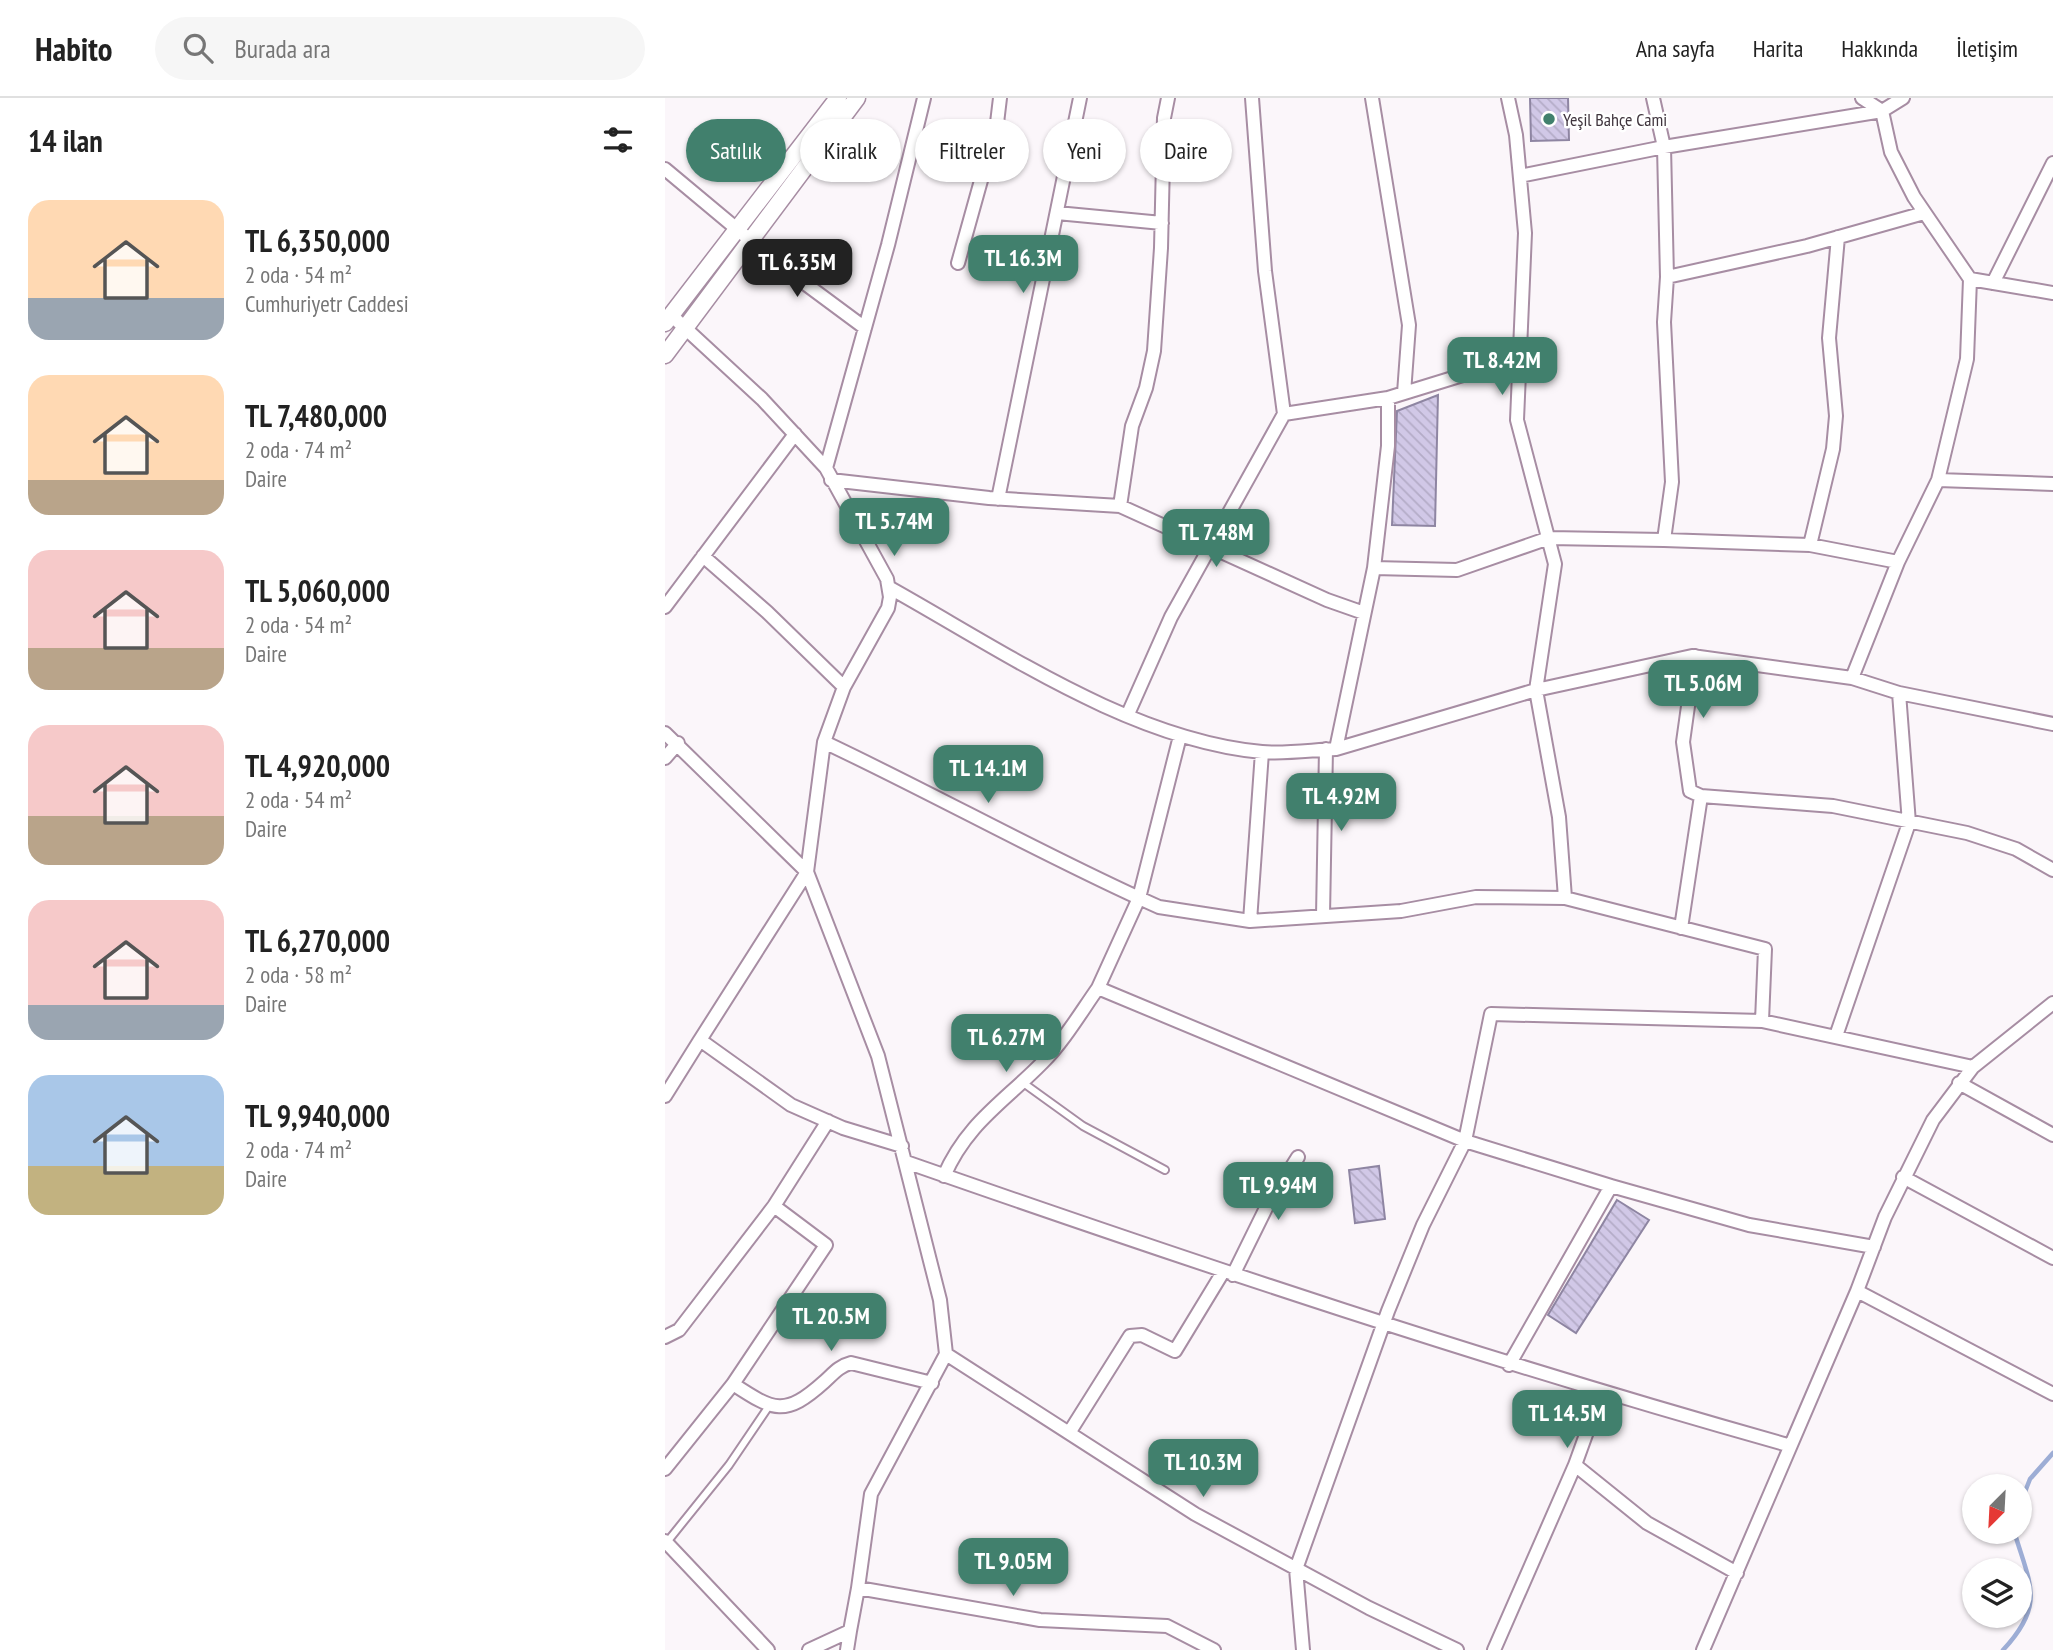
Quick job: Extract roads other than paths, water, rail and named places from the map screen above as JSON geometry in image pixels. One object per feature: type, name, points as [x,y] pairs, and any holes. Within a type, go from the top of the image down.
[{"type":"main road","points":[[668,319],[734,229],[838,98]]},
{"type":"main road","points":[[665,355],[857,98]]},
{"type":"street","points":[[828,474],[924,98]]},
{"type":"street","points":[[958,263],[997,123],[1000,98]]},
{"type":"street","points":[[997,499],[1080,98]]},
{"type":"street","points":[[1119,506],[1132,426],[1146,388],[1154,351],[1164,118],[1168,98]]},
{"type":"street","points":[[1128,714],[1171,617],[1284,414],[1265,271],[1252,98]]},
{"type":"street","points":[[1372,98],[1409,325],[1404,393]]},
{"type":"street","points":[[1508,98],[1520,176],[1525,233],[1517,420],[1555,564],[1536,690],[1559,817],[1565,898]]},
{"type":"street","points":[[1653,98],[1664,147],[1667,277],[1664,322],[1672,482],[1664,540]]},
{"type":"street","points":[[1852,678],[1898,562],[1938,480],[1967,359],[1970,279],[1924,213],[1891,152],[1882,111],[1862,98]]},
{"type":"street","points":[[1520,176],[1664,147],[1882,111],[1903,98]]},
{"type":"street","points":[[1993,283],[2053,163]]},
{"type":"street","points":[[665,169],[734,229],[865,328]]},
{"type":"street","points":[[1667,277],[1838,237],[1924,213]]},
{"type":"street","points":[[1057,214],[1161,223]]},
{"type":"street","points":[[1811,545],[1833,449],[1836,416],[1829,338],[1838,237]]},
{"type":"street","points":[[1970,279],[2053,293]]},
{"type":"street","points":[[668,319],[686,328],[795,434],[828,474],[890,588],[1082,695],[1180,736],[1262,752],[1331,749],[1536,690],[1695,656],[1852,678],[1899,693],[2053,724]]},
{"type":"street","points":[[1284,414],[1388,398],[1521,357]]},
{"type":"street","points":[[1323,916],[1331,749],[1374,568],[1387,458],[1388,398]]},
{"type":"street","points":[[665,607],[795,434]]},
{"type":"street","points":[[828,474],[997,499],[1119,506],[1327,600],[1364,613]]},
{"type":"street","points":[[1938,480],[2053,484]]},
{"type":"street","points":[[1374,568],[1457,570],[1549,538],[1811,545],[1898,562]]},
{"type":"street","points":[[703,556],[767,612],[844,687]]},
{"type":"street","points":[[665,1096],[807,872],[824,742],[844,687],[888,608],[890,588]]},
{"type":"street","points":[[1695,656],[1683,742],[1690,791],[1701,796],[1833,806],[1992,840],[2053,870]]},
{"type":"street","points":[[1836,1036],[1909,822],[1899,693]]},
{"type":"street","points":[[665,733],[807,872],[878,1056],[940,1300],[946,1354],[871,1494],[847,1650]]},
{"type":"street","points":[[944,1176],[956,1148],[975,1123],[1046,1060],[1098,988],[1139,898],[1180,736]]},
{"type":"street","points":[[824,742],[894,775],[1033,849],[1159,907],[1249,921],[1401,911],[1476,897],[1565,898],[1765,949],[1762,1021]]},
{"type":"street","points":[[665,758],[678,743]]},
{"type":"street","points":[[1249,921],[1262,752]]},
{"type":"street","points":[[1681,928],[1701,796]]},
{"type":"street","points":[[1098,988],[1465,1141],[1749,1225],[1874,1247]]},
{"type":"street","points":[[1703,1650],[1903,1177],[1933,1120],[1973,1067],[2051,1007]]},
{"type":"street","points":[[1303,1650],[1296,1569],[1384,1323],[1423,1225],[1465,1141],[1491,1014],[1762,1021],[1973,1067]]},
{"type":"street","points":[[699,1040],[791,1105],[828,1121],[902,1146]]},
{"type":"street","points":[[1959,1083],[2053,1135]]},
{"type":"street","points":[[665,1337],[679,1330],[774,1206],[828,1121]]},
{"type":"street","points":[[1069,1433],[1130,1336],[1142,1335],[1175,1351],[1228,1273],[1298,1157]]},
{"type":"street","points":[[906,1162],[1228,1273],[1509,1365],[1788,1445]]},
{"type":"street","points":[[1903,1177],[2053,1258]]},
{"type":"street","points":[[1509,1365],[1611,1186]]},
{"type":"street","points":[[665,1469],[733,1384],[826,1245],[774,1206]]},
{"type":"street","points":[[1857,1291],[2053,1394]]},
{"type":"street","points":[[946,1354],[1195,1514],[1369,1608],[1457,1650]]},
{"type":"street","points":[[733,1384],[769,1406],[796,1404],[840,1367],[851,1363],[932,1383]]},
{"type":"street","points":[[1494,1650],[1575,1465],[1601,1393]]},
{"type":"street","points":[[1575,1465],[1647,1523],[1737,1573]]},
{"type":"street","points":[[666,1541],[768,1650]]},
{"type":"street","points":[[858,1588],[1040,1620],[1167,1626],[1214,1650]]},
{"type":"street","points":[[809,1650],[850,1631]]},
{"type":"lane","points":[[1022,1082],[1083,1126],[1165,1170]]},
{"type":"lane","points":[[666,1541],[729,1465],[769,1406]]},
{"type":"waterway","points":[[2032,1477],[2053,1453]]},
{"type":"waterway","points":[[2003,1650],[2025,1620],[2030,1606],[2029,1580],[2018,1544]]},
{"type":"place","name":"Yeşil Bahçe Cami","points":[[1549,119]]}]
